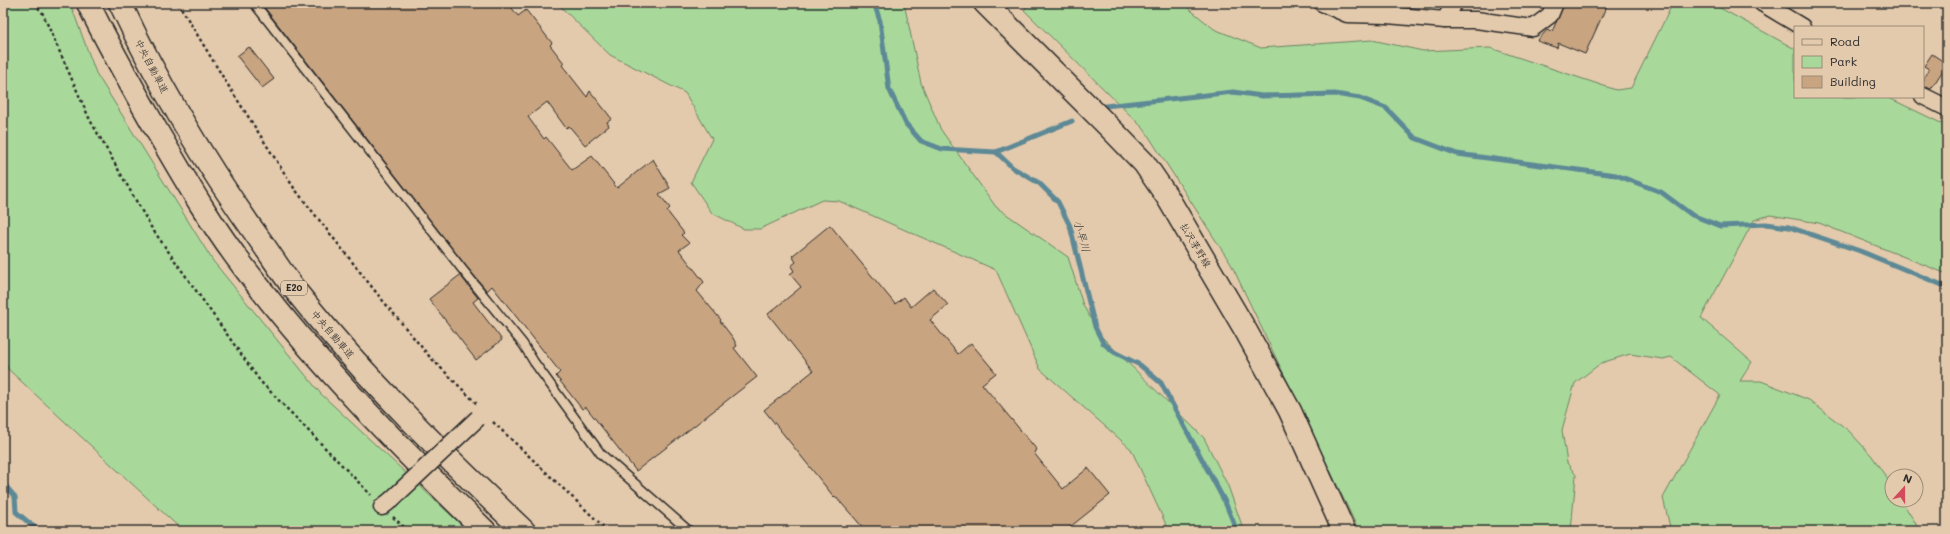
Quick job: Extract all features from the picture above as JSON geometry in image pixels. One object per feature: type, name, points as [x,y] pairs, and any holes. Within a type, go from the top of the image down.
[{"type":"main road","name":"E20","points":[[88,3],[104,36],[173,158],[209,216],[245,269],[287,323],[341,383],[428,475],[485,531]]},
{"type":"main road","name":"中央自動車道","points":[[120,3],[171,101],[228,194],[298,294],[376,384],[474,484],[524,531]]},
{"type":"main road","name":"払沢茅野線","points":[[994,6],[1144,163],[1168,198],[1246,331],[1290,411],[1344,531]]},
{"type":"street","points":[[1322,3],[1387,15],[1445,20],[1476,20],[1533,28],[1550,15],[1555,3]]},
{"type":"street","points":[[1445,20],[1454,3]]},
{"type":"street","points":[[1762,3],[1800,26]]},
{"type":"street","points":[[1924,96],[1947,108]]},
{"type":"street","points":[[387,503],[480,415]]},
{"type":"lane","points":[[254,3],[462,269],[523,344],[534,362],[601,454],[689,531]]},
{"type":"path","points":[[34,3],[42,12],[90,120],[160,240],[260,381],[387,503]]},
{"type":"path","points":[[178,3],[226,82],[294,188],[389,308],[429,356],[474,398],[480,415],[608,531]]},
{"type":"green space","points":[[3,3],[70,3],[96,73],[213,261],[321,394],[468,531],[183,531],[9,370],[3,360]]},
{"type":"green space","points":[[557,3],[904,3],[921,83],[941,130],[996,207],[1068,257],[1083,305],[1099,334],[1204,438],[1228,486],[1244,531],[1169,531],[1131,449],[1040,369],[996,270],[839,201],[822,200],[760,229],[744,229],[712,213],[691,182],[712,139],[685,93],[610,55]]},
{"type":"green space","points":[[1030,3],[1182,3],[1214,29],[1261,48],[1372,40],[1423,51],[1490,48],[1616,90],[1631,88],[1673,3],[1711,3],[1794,48],[1794,98],[1889,98],[1947,126],[1947,274],[1819,223],[1770,215],[1754,220],[1701,318],[1752,362],[1740,381],[1761,381],[1809,400],[1849,431],[1872,456],[1884,474],[1884,508],[1906,508],[1916,524],[1918,531],[1671,531],[1663,498],[1720,395],[1671,357],[1663,359],[1630,354],[1601,363],[1575,383],[1562,430],[1567,463],[1576,475],[1571,531],[1359,531],[1231,264],[1144,129],[1024,10]]},
{"type":"building","points":[[261,3],[508,3],[518,16],[526,10],[552,43],[550,45],[564,63],[562,65],[587,97],[590,91],[612,119],[607,122],[609,126],[585,145],[569,126],[566,128],[547,102],[528,117],[544,139],[546,137],[572,170],[592,156],[617,188],[653,159],[670,188],[659,194],[670,208],[667,211],[684,233],[681,235],[689,243],[679,250],[704,282],[697,291],[721,320],[720,321],[737,346],[734,348],[757,377],[636,471],[586,407],[582,409],[556,376],[560,372],[492,286],[487,291],[466,266]]},
{"type":"building","points":[[1564,3],[1608,3],[1585,54],[1558,43],[1557,48],[1537,41],[1547,30],[1552,32]]},
{"type":"building","points":[[249,47],[274,79],[262,88],[237,56]]},
{"type":"building","points":[[1932,54],[1947,64],[1931,89],[1924,87],[1924,76],[1929,69],[1924,66]]},
{"type":"building","points":[[830,225],[895,304],[904,297],[911,307],[933,288],[948,305],[930,320],[958,354],[971,343],[996,373],[982,384],[1037,450],[1034,453],[1063,489],[1088,468],[1110,495],[1065,531],[866,531],[835,496],[834,497],[764,410],[813,371],[768,314],[801,287],[790,274],[794,271],[791,266],[796,262],[792,256]]},
{"type":"building","points":[[460,275],[478,298],[473,302],[502,340],[476,360],[429,299]]},
{"type":"waterway","name":"小早川","points":[[874,3],[880,21],[889,89],[906,124],[921,141],[942,149],[996,152],[1013,168],[1039,183],[1058,202],[1070,226],[1095,327],[1103,343],[1114,352],[1140,365],[1161,383],[1225,502],[1237,531]]},
{"type":"waterway","points":[[1105,106],[1233,92],[1262,96],[1335,94],[1360,98],[1386,108],[1415,138],[1457,154],[1616,175],[1661,192],[1692,215],[1720,226],[1766,224],[1789,227],[1860,251],[1947,287]]},
{"type":"waterway","points":[[996,152],[1072,121]]},
{"type":"waterway","points":[[3,483],[15,497],[16,512],[39,531]]}]
